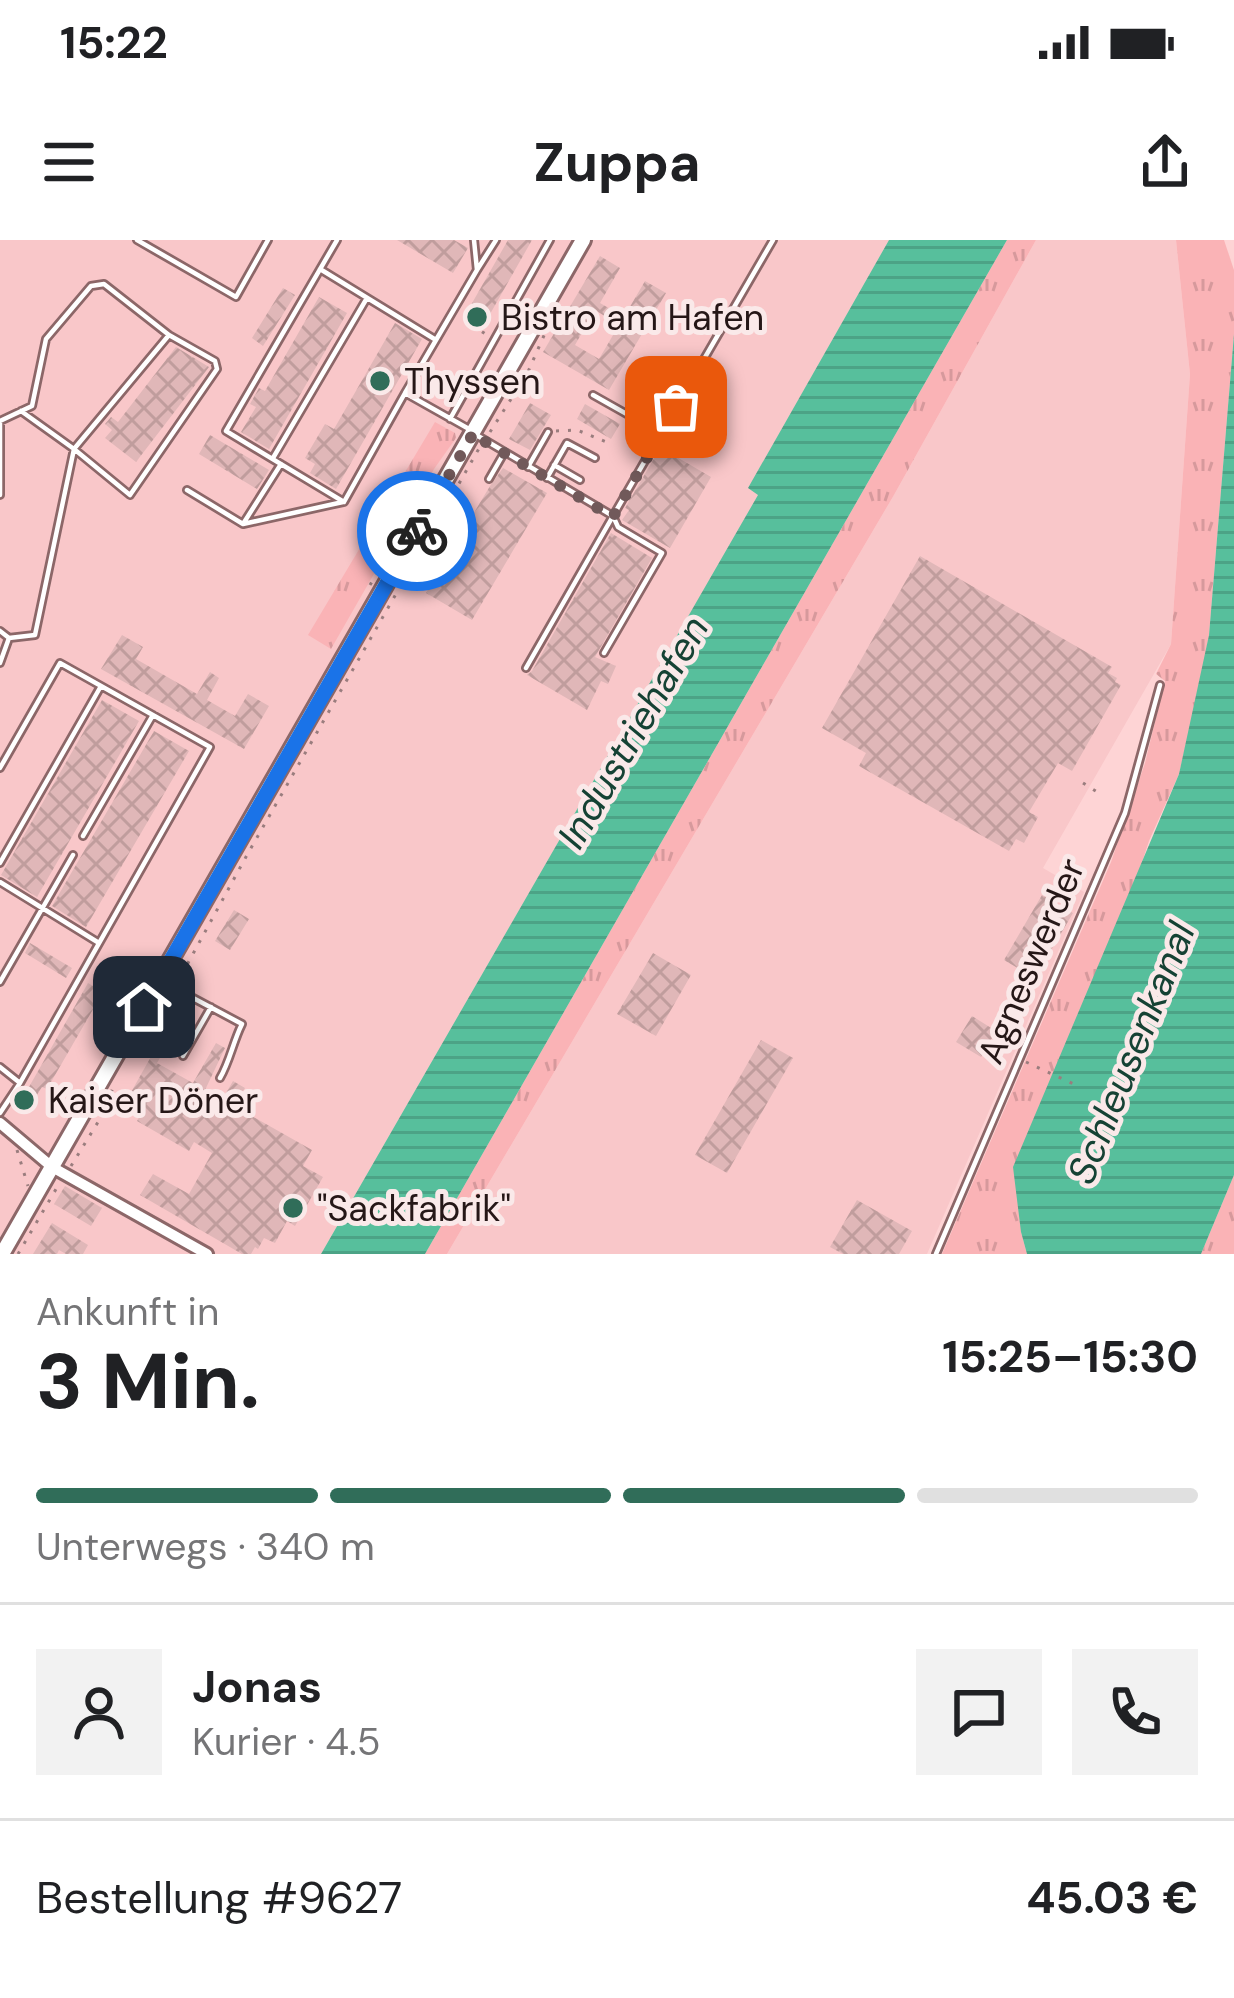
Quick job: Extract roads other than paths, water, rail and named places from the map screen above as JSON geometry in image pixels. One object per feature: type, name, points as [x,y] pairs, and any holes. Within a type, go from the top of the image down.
[{"type":"main road","points":[[2,1254],[56,1174],[479,436],[583,240]]},
{"type":"street","points":[[0,1123],[56,1174],[207,1254]]},
{"type":"lane","points":[[137,240],[236,297],[268,240]]},
{"type":"lane","points":[[337,240],[226,431],[344,502]]},
{"type":"lane","points":[[474,240],[477,271]]},
{"type":"lane","points":[[187,490],[243,524],[344,502],[496,240]]},
{"type":"lane","points":[[450,418],[550,240]]},
{"type":"lane","points":[[526,668],[773,240]]},
{"type":"lane","points":[[320,268],[436,340]]},
{"type":"lane","points":[[0,495],[0,421],[21,411],[32,406],[46,339],[91,286],[104,284],[169,335],[215,362],[217,369],[130,495],[21,411]]},
{"type":"lane","points":[[272,459],[367,298]]},
{"type":"lane","points":[[0,631],[9,638],[35,635],[74,449],[169,335]]},
{"type":"lane","points":[[405,393],[613,517],[618,527],[662,553],[604,653]]},
{"type":"lane","points":[[593,395],[694,452]]},
{"type":"lane","points":[[676,407],[722,433]]},
{"type":"lane","points":[[528,467],[548,432]]},
{"type":"lane","points":[[547,478],[568,443],[595,458]]},
{"type":"lane","points":[[489,479],[504,453]]},
{"type":"lane","points":[[243,524],[281,464]]},
{"type":"lane","points":[[554,465],[580,480]]},
{"type":"lane","points":[[0,663],[9,638]]},
{"type":"lane","points":[[0,768],[60,663],[210,747],[0,1113]]},
{"type":"lane","name":"Agneswerder","points":[[936,1254],[1124,813],[1160,685]]},
{"type":"lane","points":[[0,863],[101,686]]},
{"type":"lane","points":[[83,836],[154,715]]},
{"type":"lane","points":[[0,982],[73,855]]},
{"type":"lane","points":[[0,882],[99,943]]},
{"type":"lane","points":[[180,991],[242,1024],[220,1078]]},
{"type":"lane","points":[[183,1056],[212,1007]]},
{"type":"lane","points":[[0,1066],[20,1083]]},
{"type":"water","name":"Industriehafen","points":[[889,240],[1007,240],[425,1254],[321,1254],[758,495],[748,488]]},
{"type":"water","name":"Schleusenkanal","points":[[1234,334],[1234,1175],[1201,1254],[1027,1254],[1013,1167],[1179,774],[1209,635]]},
{"type":"place","name":"Bistro am Hafen","points":[[477,317]]},
{"type":"place","name":"Thyssen","points":[[380,381]]},
{"type":"place","name":"Kaiser Döner","points":[[24,1100]]},
{"type":"place","name":"\"Sackfabrik\"","points":[[293,1208]]}]
